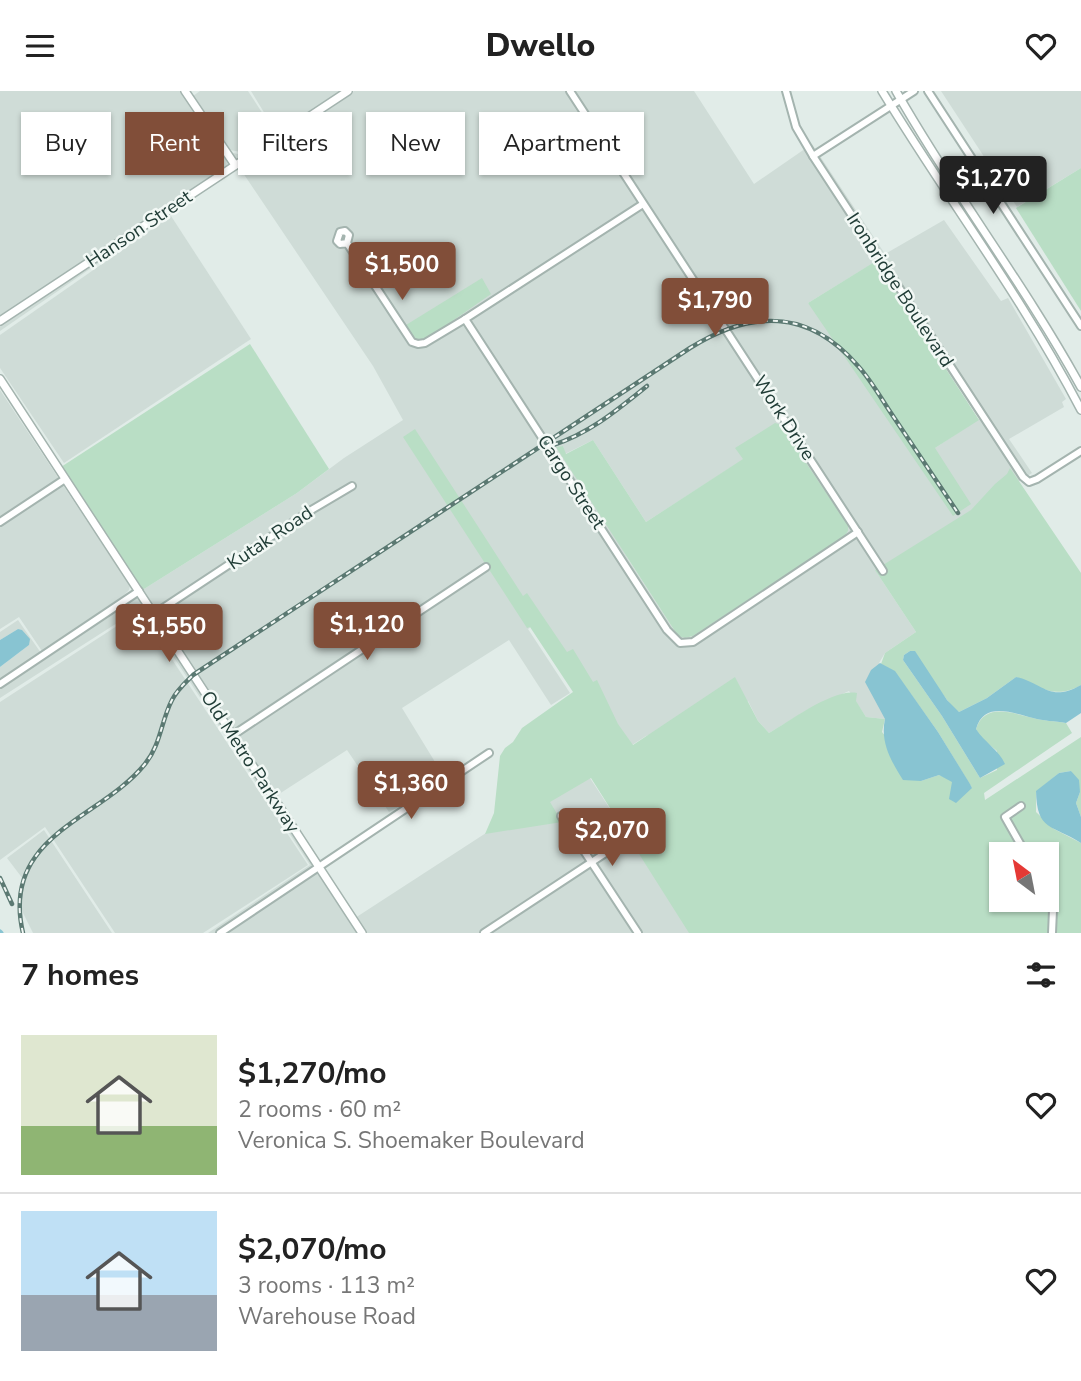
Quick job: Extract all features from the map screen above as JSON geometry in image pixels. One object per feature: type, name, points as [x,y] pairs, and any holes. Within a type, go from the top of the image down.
[{"type":"street","points":[[185,91],[234,165]]},
{"type":"street","name":"Hanson Street","points":[[0,321],[348,91]]},
{"type":"street","name":"Work Drive","points":[[569,91],[883,571]]},
{"type":"street","name":"Ironbridge Boulevard","points":[[786,91],[796,127],[813,156],[1023,477],[1029,482],[1037,479],[1081,451]]},
{"type":"street","points":[[882,91],[1040,335],[1081,410]]},
{"type":"street","points":[[813,156],[890,104],[898,95],[914,91]]},
{"type":"street","points":[[928,91],[1081,326]]},
{"type":"street","points":[[898,95],[1024,290],[1081,387]]},
{"type":"street","points":[[347,243],[412,342],[418,344],[425,343],[465,319],[643,204]]},
{"type":"street","name":"Cargo Street","points":[[465,319],[667,630],[680,643],[693,642],[858,532]]},
{"type":"street","name":"Old Metro Parkway","points":[[0,379],[362,933]]},
{"type":"street","points":[[0,522],[65,479]]},
{"type":"street","name":"Kutak Road","points":[[154,614],[352,486]]},
{"type":"street","points":[[233,735],[486,567]]},
{"type":"street","points":[[0,684],[139,591]]},
{"type":"street","points":[[220,933],[489,753]]},
{"type":"street","points":[[1019,842],[1005,817],[1021,806]]},
{"type":"street","points":[[561,816],[638,933]]},
{"type":"street","points":[[484,933],[610,850]]},
{"type":"street","points":[[1052,933],[1053,912]]},
{"type":"shaded area","points":[[0,91],[182,91],[196,112],[125,112],[125,175],[214,175],[0,318]]},
{"type":"shaded area","points":[[200,91],[248,91],[262,112],[238,112],[238,151],[230,150],[224,141],[224,112],[204,112],[193,96]]},
{"type":"shaded area","points":[[251,91],[343,91],[311,112],[264,112]]},
{"type":"shaded area","points":[[354,91],[694,91],[754,184],[812,144],[885,254],[944,220],[1001,301],[1008,298],[1066,399],[1062,402],[1064,407],[1009,439],[1032,473],[877,573],[916,632],[885,653],[879,663],[885,719],[866,717],[849,691],[809,709],[769,733],[758,721],[748,701],[646,736],[629,747],[542,619],[528,629],[570,693],[551,705],[509,640],[402,708],[442,777],[447,775],[450,779],[389,812],[347,750],[276,796],[140,587],[144,589],[297,493],[344,458],[403,420],[373,366],[244,175],[352,175],[352,112],[322,112]],"holes":[[[875,262],[979,419],[935,448],[808,303]],[[593,440],[646,522],[744,459],[799,454],[848,525],[848,531],[843,537],[693,636],[685,638],[678,636],[565,454]]]},
{"type":"shaded area","points":[[941,91],[1081,91],[1081,168],[1017,207]]},
{"type":"shaded area","points":[[229,152],[238,154],[238,159],[235,161]]},
{"type":"shaded area","points":[[224,154],[231,164],[224,169]]},
{"type":"shaded area","points":[[168,215],[0,331],[0,325]]},
{"type":"shaded area","points":[[171,216],[251,339],[64,463],[0,368],[0,335]]},
{"type":"shaded area","points":[[0,390],[130,586],[123,596],[42,651],[19,617],[0,629]]},
{"type":"shaded area","points":[[135,590],[355,918],[486,833],[588,775],[691,933],[208,933],[310,865],[142,609],[0,698],[0,667],[29,645],[18,629],[0,640],[0,632],[18,620],[41,653]]},
{"type":"shaded area","points":[[140,611],[308,865],[203,933],[115,933],[45,827],[0,860],[0,702]]},
{"type":"shaded area","points":[[44,830],[112,933],[33,933],[23,913],[19,896],[23,879],[7,858]]},
{"type":"green space","points":[[1081,168],[1081,311],[1016,208]]},
{"type":"green space","points":[[876,261],[979,420],[935,448],[971,504],[953,516],[808,303]]},
{"type":"green space","points":[[482,278],[491,294],[431,336],[415,340],[406,325]]},
{"type":"green space","points":[[250,344],[329,469],[297,493],[144,589],[140,587],[61,467]]},
{"type":"green space","points":[[775,423],[785,426],[800,454],[848,525],[848,531],[844,537],[693,636],[678,636],[556,447],[563,446],[566,454],[593,440],[646,522],[743,459],[735,448]]},
{"type":"green space","points":[[415,429],[523,596],[527,593],[567,652],[573,649],[593,682],[597,680],[618,724],[633,745],[735,677],[758,721],[769,733],[836,695],[857,693],[856,701],[866,717],[885,719],[882,732],[921,781],[939,775],[972,788],[938,732],[895,672],[881,664],[885,653],[916,632],[875,570],[971,510],[1010,468],[1081,573],[1081,685],[1055,692],[1016,677],[987,698],[959,712],[910,651],[904,655],[903,660],[980,778],[997,770],[997,751],[980,737],[976,729],[980,721],[992,712],[1008,712],[1066,723],[1072,733],[984,793],[985,800],[1081,737],[1081,817],[1076,803],[1080,792],[1071,771],[1059,773],[1036,792],[1036,812],[1054,829],[1081,843],[1081,933],[689,933],[591,778],[550,802],[562,822],[485,834],[494,813],[500,756],[522,728],[573,692],[530,627],[527,628],[403,437]]},
{"type":"water","points":[[18,629],[30,639],[29,645],[0,667],[0,640]]},
{"type":"water","points":[[915,651],[947,700],[959,712],[987,698],[1016,677],[1054,692],[1081,685],[1081,713],[1066,723],[1000,711],[985,715],[976,729],[1005,764],[980,778],[903,660],[904,655]]},
{"type":"water","points":[[880,663],[895,671],[970,784],[972,788],[956,803],[949,799],[952,782],[939,775],[921,781],[903,780],[894,766],[885,743],[885,719],[865,682],[871,670]]},
{"type":"water","points":[[1071,771],[1079,780],[1080,792],[1076,803],[1081,817],[1081,843],[1048,825],[1039,814],[1037,804],[1036,791],[1059,773]]},
{"type":"railway","points":[[23,933],[20,900],[26,873],[40,851],[58,833],[126,783],[145,764],[154,749],[172,700],[193,675],[713,335],[757,322],[778,321],[819,333],[839,347],[868,378],[958,513]]},
{"type":"railway","points":[[553,445],[591,427],[647,386]]},
{"type":"railway","points":[[0,878],[12,904]]}]
